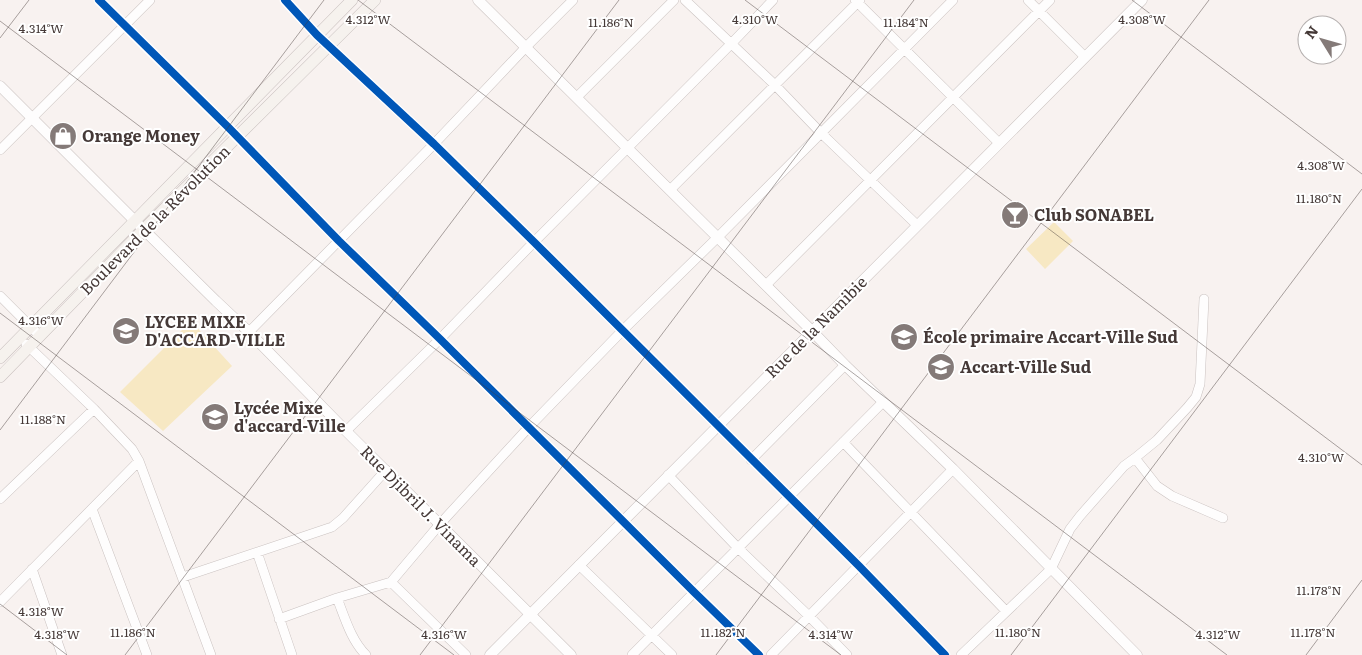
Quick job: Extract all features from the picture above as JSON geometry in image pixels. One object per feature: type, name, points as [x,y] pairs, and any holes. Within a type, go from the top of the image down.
[{"type":"main road","name":"Boulevard de la Révolution","points":[[0,377],[30,347],[228,127],[352,0]]},
{"type":"main road","name":"Boulevard de la Révolution","points":[[0,358],[139,225],[238,137],[375,0]]},
{"type":"street","points":[[99,0],[238,137],[339,241],[759,655]]},
{"type":"street","points":[[0,150],[150,0]]},
{"type":"street","points":[[285,0],[328,46],[434,144],[623,330],[859,566],[945,655]]},
{"type":"street","points":[[478,0],[845,365],[953,469],[1137,655]]},
{"type":"street","points":[[249,332],[434,144],[526,46],[573,0]]},
{"type":"street","points":[[577,97],[674,0]]},
{"type":"street","points":[[685,0],[917,225]]},
{"type":"street","points":[[346,431],[440,339],[773,0]]},
{"type":"street","points":[[279,619],[337,598],[391,582],[440,524],[623,330],[953,0]]},
{"type":"street","points":[[1028,0],[1085,57]]},
{"type":"street","points":[[766,285],[1050,0]]},
{"type":"street","name":"Rue de la Namibie","points":[[490,655],[1142,0]]},
{"type":"street","points":[[670,190],[858,1],[999,143]]},
{"type":"street","name":"Rue Djibril J. Vinama","points":[[0,86],[249,332],[571,655]]},
{"type":"street","points":[[0,296],[40,336]]},
{"type":"street","points":[[961,655],[1051,569],[1070,529],[1080,516],[1120,469],[1157,440],[1196,397],[1200,384],[1204,299]]},
{"type":"street","points":[[20,338],[94,409],[132,449],[139,461],[211,655]]},
{"type":"street","points":[[751,460],[845,365]]},
{"type":"street","points":[[632,655],[883,402]]},
{"type":"street","points":[[0,499],[94,409]]},
{"type":"street","points":[[843,442],[1006,611]]},
{"type":"street","points":[[1135,458],[1157,486],[1172,496],[1223,518]]},
{"type":"street","points":[[0,602],[139,461]]},
{"type":"street","points":[[771,655],[953,469]]},
{"type":"street","points":[[183,577],[332,527],[343,518],[386,470]]},
{"type":"street","points":[[668,475],[738,548],[847,655]]},
{"type":"street","points":[[92,509],[147,655]]},
{"type":"street","points":[[257,552],[292,655]]},
{"type":"street","points":[[578,565],[672,655]]},
{"type":"street","points":[[32,569],[61,652],[53,655]]},
{"type":"street","points":[[391,582],[466,655]]},
{"type":"street","points":[[337,598],[353,639],[366,655]]},
{"type":"shaded area","points":[[1054,222],[1073,241],[1045,269],[1026,249]]},
{"type":"shaded area","points":[[191,321],[232,366],[163,431],[120,392]]},
{"type":"cycle path","points":[[99,0],[228,127],[339,241],[759,655]]},
{"type":"cycle path","points":[[285,0],[317,35],[434,144],[534,242],[859,566],[945,655]]},
{"type":"place","name":"Orange Money","points":[[63,136]]},
{"type":"place","name":"Club SONABEL","points":[[1015,215]]},
{"type":"place","name":"LYCEE MIXE D'ACCARD-VILLE","points":[[126,331]]},
{"type":"place","name":"École primaire Accart-Ville Sud","points":[[904,337]]},
{"type":"place","name":"Accart-Ville Sud","points":[[941,367]]},
{"type":"place","name":"Lycée Mixe d'accard-Ville","points":[[215,417]]}]
